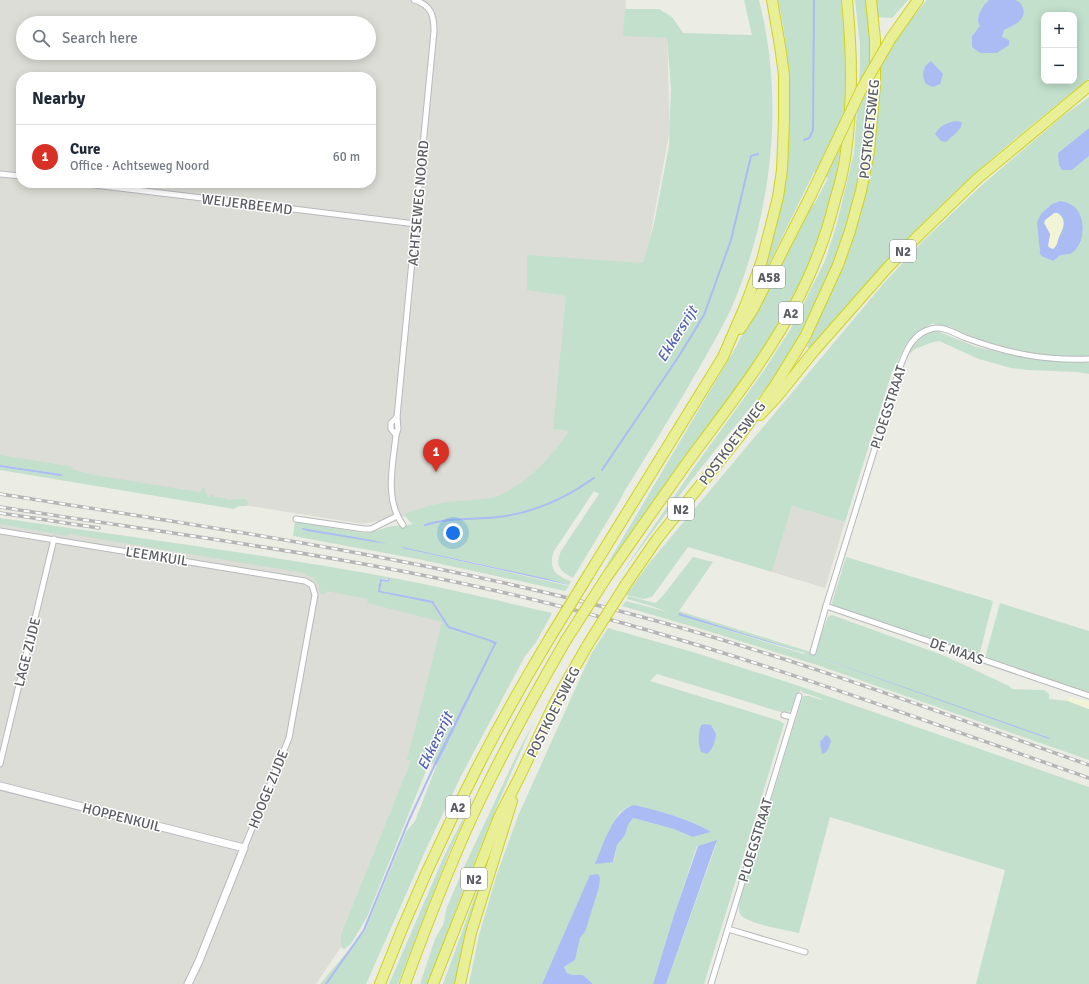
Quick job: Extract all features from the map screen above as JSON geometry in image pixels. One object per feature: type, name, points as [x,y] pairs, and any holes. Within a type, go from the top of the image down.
[{"type":"highway","name":"A2","points":[[380,984],[434,857],[462,798],[519,690],[723,357],[746,304],[762,260],[778,197],[782,170],[784,75],[772,0]]},
{"type":"highway","name":"POSTKOETSWEG","points":[[405,984],[449,870],[481,799],[535,694],[566,640],[606,578],[758,367],[800,296],[817,258],[829,225],[846,154],[852,88],[852,47],[847,0]]},
{"type":"highway","name":"POSTKOETSWEG","points":[[433,984],[499,817],[554,704],[587,646],[626,584],[657,539],[739,437],[793,358],[821,305],[838,265],[850,231],[861,192],[869,152],[875,86],[875,39],[871,0]]},
{"type":"highway","name":"A58","points":[[723,357],[753,309],[862,90],[891,38],[918,0]]},
{"type":"highway","name":"N2","points":[[739,437],[776,398],[814,351],[889,266],[919,235],[977,179],[1089,86]]},
{"type":"highway","points":[[460,984],[473,926],[520,776]]},
{"type":"highway","name":"POSTKOETSWEG","points":[[411,984],[415,956]]},
{"type":"street","name":"ACHTSEWEG NOORD","points":[[403,525],[398,516],[392,494],[396,435],[398,429],[397,417],[434,31],[432,13],[427,6],[414,0]]},
{"type":"street","points":[[0,174],[16,176]]},
{"type":"street","name":"WEIJERBEEMD","points":[[119,188],[416,224]]},
{"type":"street","name":"PLOEGSTRAAT","points":[[813,652],[900,367],[908,347],[915,337],[931,329],[937,328],[1014,353],[1046,358],[1089,359]]},
{"type":"street","name":"ACHTSEWEG NOORD","points":[[396,435],[391,430],[391,423],[397,417]]},
{"type":"street","points":[[296,519],[371,529],[398,516]]},
{"type":"street","name":"LEEMKUIL","points":[[0,531],[305,581],[312,586]]},
{"type":"street","name":"LAGE ZIJDE","points":[[0,764],[54,539]]},
{"type":"street","name":"HOOGE ZIJDE","points":[[188,984],[199,961],[289,738],[314,595],[312,586]]},
{"type":"street","name":"DE MAAS","points":[[826,606],[1089,696]]},
{"type":"street","name":"PLOEGSTRAAT","points":[[710,984],[799,696]]},
{"type":"street","points":[[784,715],[792,717]]},
{"type":"street","name":"HOPPENKUIL","points":[[0,786],[244,848]]},
{"type":"street","points":[[728,929],[805,952]]},
{"type":"shaded area","points":[[0,0],[626,0],[624,35],[667,38],[670,129],[644,270],[581,416],[544,468],[495,502],[362,524],[71,477],[0,460]]},
{"type":"shaded area","points":[[744,0],[759,0],[767,38],[771,78],[772,117],[770,157],[765,196],[745,273],[731,309],[698,370],[573,578],[561,570],[558,564],[559,556],[599,494],[594,491],[554,551],[552,562],[554,570],[561,577],[571,581],[569,585],[472,562],[402,548],[569,586],[565,591],[418,559],[293,536],[295,522],[364,533],[389,527],[413,524],[404,514],[437,504],[488,498],[505,493],[526,479],[555,451],[569,431],[553,429],[566,296],[527,290],[527,255],[643,263],[654,224],[669,146],[671,88],[667,38],[623,36],[625,9],[659,9],[672,17],[683,33],[752,35]]},
{"type":"shaded area","points":[[778,0],[841,0],[846,58],[845,114],[836,176],[826,218],[802,280],[767,344],[602,573],[736,347],[805,211],[815,203],[828,178],[814,172],[768,266],[764,269],[776,227],[781,200],[785,172],[789,114],[787,55]]},
{"type":"shaded area","points":[[855,0],[866,0],[870,26],[871,81],[869,119],[856,194],[833,266],[818,302],[791,352],[781,367],[759,397],[688,485],[617,580],[695,466],[763,372],[790,330],[825,261],[836,227],[854,153],[860,67],[860,45]]},
{"type":"shaded area","points":[[875,0],[908,0],[892,18],[877,17]]},
{"type":"shaded area","points":[[927,0],[989,0],[982,8],[978,19],[980,26],[972,36],[1002,37],[1004,30],[1015,25],[1021,4],[1015,0],[1089,0],[1089,79],[1002,150],[952,194],[890,258],[810,348],[807,347],[842,268],[854,233],[873,152],[878,117],[880,64],[904,28]]},
{"type":"shaded area","points":[[1089,97],[1089,128],[1058,153],[1072,170],[1089,156],[1089,357],[1039,355],[1015,351],[991,344],[951,327],[933,323],[914,334],[906,344],[892,372],[845,522],[792,506],[772,572],[688,547],[652,597],[643,599],[626,595],[650,562],[884,283],[924,240],[982,185],[1063,116]],"holes":[[[1083,230],[1080,244],[1068,255],[1061,255],[1053,261],[1043,257],[1039,249],[1039,240]]]},
{"type":"shaded area","points":[[937,331],[976,347],[1013,355],[1046,360],[1089,363],[1089,374],[1011,368],[979,359],[939,341],[915,349],[908,355],[913,346],[923,336]]},
{"type":"shaded area","points":[[0,455],[73,467],[72,469],[89,474],[198,492],[201,492],[202,488],[204,488],[208,497],[213,494],[215,497],[225,498],[227,500],[245,499],[248,503],[247,506],[239,506],[234,509],[0,470],[0,467],[63,476],[61,474],[0,465]]},
{"type":"shaded area","points":[[792,506],[845,522],[825,588],[772,572]]},
{"type":"shaded area","points":[[0,518],[344,569],[433,586],[552,613],[536,642],[525,656],[463,772],[427,847],[366,984],[320,984],[365,931],[406,832],[415,821],[437,764],[497,642],[449,626],[436,603],[381,591],[382,581],[388,582],[388,579],[380,579],[378,592],[432,603],[450,629],[489,641],[494,644],[434,763],[430,761],[367,917],[351,944],[344,949],[341,947],[341,934],[411,760],[407,760],[442,622],[367,603],[368,599],[326,591],[325,594],[320,593],[319,586],[315,579],[304,573],[70,534],[67,536],[0,524]]},
{"type":"shaded area","points":[[0,520],[275,562],[550,617],[536,642],[525,656],[463,772],[411,760],[341,934],[341,947],[316,984],[0,984]]},
{"type":"shaded area","points":[[693,557],[713,562],[679,611],[814,653],[828,617],[832,615],[945,656],[1009,686],[1012,689],[1044,690],[1049,694],[1049,699],[1068,701],[1089,709],[1089,760],[814,664],[622,606],[626,601],[668,612],[627,599],[628,596],[655,603],[662,597]],"holes":[[[678,614],[805,653],[804,654]],[[818,657],[969,710],[819,658]],[[969,710],[1050,738],[1049,738]]]},
{"type":"shaded area","points":[[846,557],[993,601],[978,660],[833,606],[832,603]]},
{"type":"shaded area","points":[[1000,603],[1089,631],[1089,694],[985,658]]},
{"type":"shaded area","points":[[608,628],[696,653],[796,685],[1089,787],[1089,984],[976,984],[1005,870],[830,817],[799,933],[759,924],[745,918],[739,911],[741,897],[803,696],[822,699],[802,692],[801,690],[791,710],[784,713],[657,674],[650,681],[780,721],[784,724],[704,984],[666,984],[716,845],[697,846],[653,984],[593,984],[583,975],[573,975],[567,973],[564,967],[575,960],[580,938],[585,932],[563,938],[542,984],[469,984],[479,935],[497,874],[518,816],[591,654]],"holes":[[[629,806],[681,818],[701,826],[710,832],[691,837],[674,829],[633,818],[628,825],[625,835],[617,845],[614,861],[603,845],[619,813]]]},
{"type":"shaded area","points":[[534,722],[478,852],[429,984],[420,984],[435,939],[443,925],[447,907],[465,865],[519,750]]},
{"type":"shaded area","points":[[474,797],[448,855],[398,984],[389,984],[445,854]]},
{"type":"shaded area","points":[[477,891],[479,891],[455,984],[443,984]]},
{"type":"sand","points":[[1054,213],[1058,213],[1061,216],[1064,225],[1063,231],[1053,249],[1048,246],[1050,234],[1044,223],[1045,220]]},
{"type":"sand","points":[[1069,697],[1089,702],[1089,709],[1068,701]]},
{"type":"water","points":[[989,0],[1016,0],[1022,5],[1024,11],[1022,18],[1019,21],[1004,30],[1002,37],[1009,40],[1009,45],[997,53],[980,53],[972,47],[972,36],[980,26],[978,17],[980,12]]},
{"type":"water","points":[[931,61],[943,74],[940,84],[933,87],[926,84],[923,77],[924,69]]},
{"type":"water","points":[[956,121],[962,122],[961,127],[946,142],[941,141],[935,134],[939,128]]},
{"type":"water","points":[[1089,128],[1089,156],[1072,170],[1062,170],[1059,165],[1058,153]]},
{"type":"water","points":[[1060,201],[1066,202],[1076,208],[1081,218],[1083,229],[1078,247],[1070,254],[1061,255],[1053,261],[1043,257],[1040,254],[1037,222],[1041,214],[1052,204]],"holes":[[[1054,213],[1058,213],[1063,219],[1064,225],[1057,245],[1053,249],[1048,246],[1050,234],[1044,223],[1045,220]]]},
{"type":"water","points":[[0,465],[61,474],[63,476],[0,467]]},
{"type":"water","points":[[302,528],[372,540],[387,544],[307,531]]},
{"type":"water","points":[[402,548],[548,579],[569,585]]},
{"type":"water","points":[[388,578],[390,579],[388,582],[382,581],[381,591],[433,601],[449,626],[497,642],[437,764],[434,763],[494,644],[448,628],[432,603],[378,592],[380,579],[388,580]]},
{"type":"water","points":[[679,613],[805,653],[678,615]]},
{"type":"water","points":[[818,657],[1050,738],[1049,739]]},
{"type":"water","points":[[701,725],[711,725],[716,734],[711,750],[707,754],[701,752],[699,742],[700,728]]},
{"type":"water","points":[[826,735],[831,741],[827,751],[822,754],[820,742]]},
{"type":"water","points":[[634,805],[663,812],[683,819],[711,832],[692,837],[674,829],[633,818],[628,825],[625,835],[617,845],[613,862],[595,864],[605,839],[615,821],[627,808]]},
{"type":"water","points":[[717,840],[666,984],[653,984],[674,915],[698,846]]},
{"type":"water","points":[[598,874],[600,878],[599,887],[585,932],[580,938],[575,960],[564,967],[567,973],[573,975],[583,975],[593,984],[542,984],[590,875]]},
{"type":"waterway","name":"Ekkersrijt","points":[[804,140],[809,138],[813,130],[814,0]]},
{"type":"waterway","name":"Ekkersrijt","points":[[602,470],[679,356],[704,315],[731,240],[751,156],[758,154]]},
{"type":"waterway","name":"Ekkersrijt","points":[[425,525],[435,522],[498,517],[524,512],[549,504],[594,478]]},
{"type":"waterway","name":"Ekkersrijt","points":[[326,984],[364,930],[409,820],[436,762]]},
{"type":"railway","points":[[0,494],[315,545],[550,593],[744,646],[860,684],[1089,765]]},
{"type":"railway","points":[[0,507],[207,538],[346,561],[483,588],[551,604],[619,622],[755,663],[1089,778]]},
{"type":"railway","points":[[0,513],[99,528]]},
{"type":"place","name":"Cure","points":[[436,472]]}]
